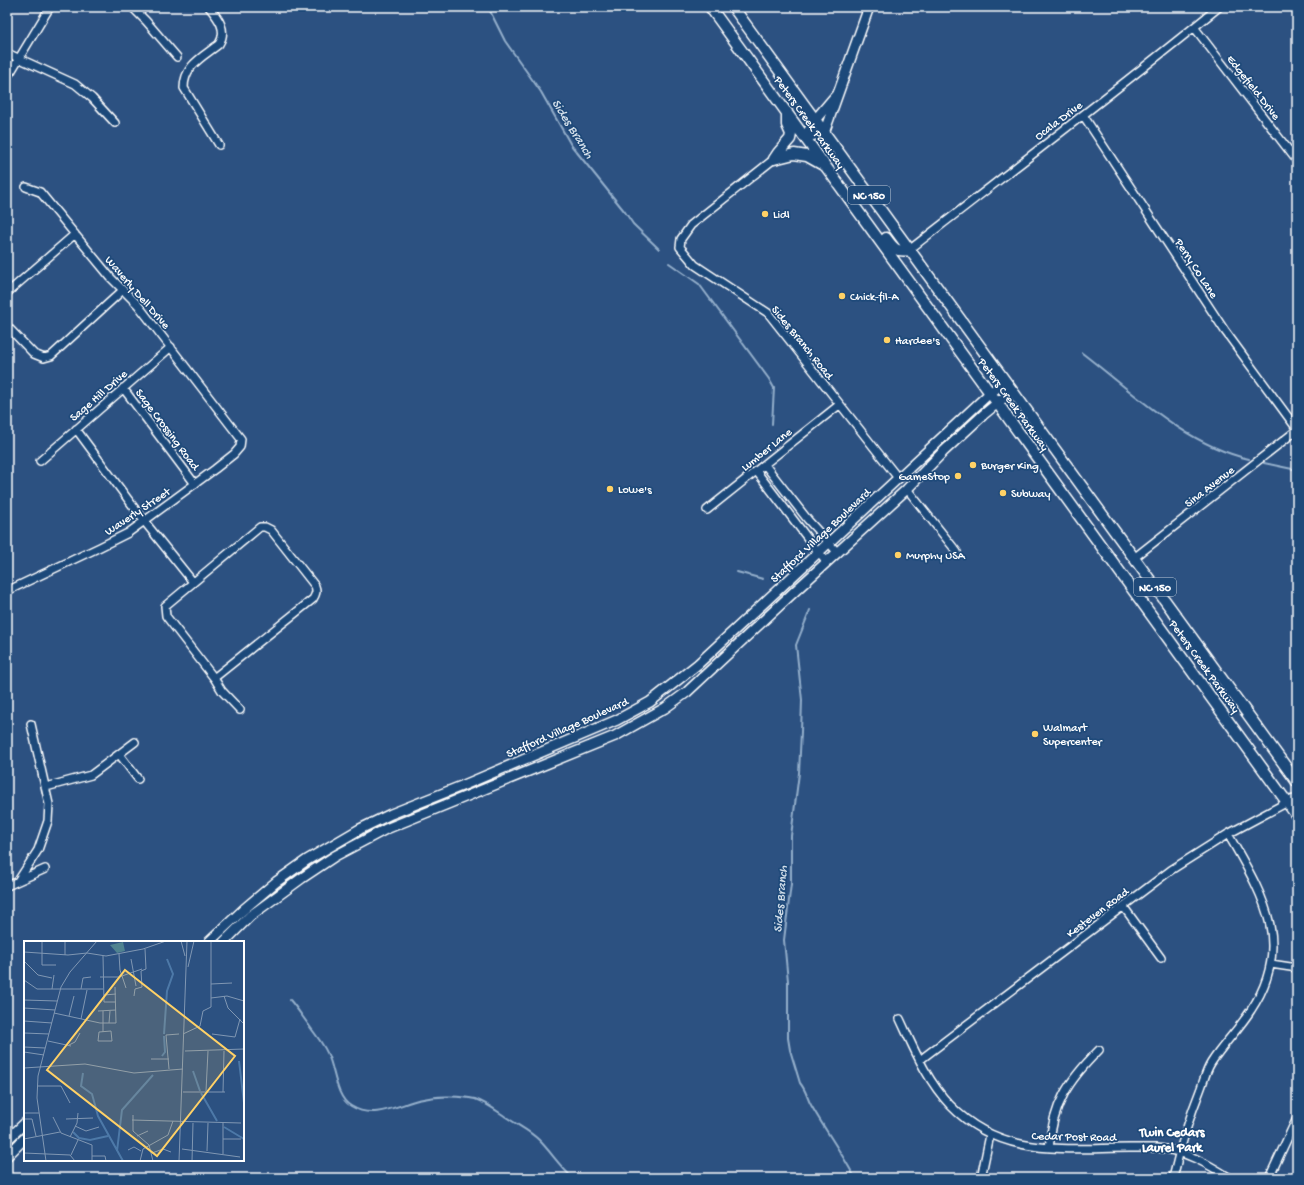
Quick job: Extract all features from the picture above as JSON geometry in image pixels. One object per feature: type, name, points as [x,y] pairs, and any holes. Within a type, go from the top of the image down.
[{"type":"main road","name":"Peters Creek Parkway","points":[[710,7],[1297,816]]},
{"type":"main road","name":"Peters Creek Parkway","points":[[733,7],[1297,782]]},
{"type":"main road","points":[[805,137],[824,133],[869,7]]},
{"type":"main road","points":[[805,137],[815,120],[840,90]]},
{"type":"main road","points":[[774,159],[790,139],[791,134],[787,125],[787,112]]},
{"type":"main road","points":[[774,159],[794,154],[807,156],[826,166]]},
{"type":"main road","points":[[846,194],[865,209],[894,248],[900,251],[909,250]]},
{"type":"main road","name":"Stafford Village Boulevard","points":[[210,941],[244,909],[276,882],[307,860],[360,829],[391,814],[470,783],[617,720],[650,702],[698,664],[990,393],[1005,382]]},
{"type":"main road","name":"Stafford Village Boulevard","points":[[225,941],[250,916],[335,856],[360,842],[393,826],[615,736],[665,708],[687,692],[907,489],[943,452],[1012,392]]},
{"type":"main road","points":[[7,1140],[24,1124]]},
{"type":"main road","points":[[7,1156],[24,1139]]},
{"type":"street","points":[[7,78],[50,7]]},
{"type":"street","points":[[132,7],[177,57]]},
{"type":"street","points":[[209,7],[223,25],[222,39],[219,44],[188,69],[184,80],[184,88],[219,145]]},
{"type":"street","name":"Ocala Drive","points":[[909,250],[1219,7]]},
{"type":"street","name":"Edgefield Drive","points":[[1194,27],[1297,161]]},
{"type":"street","points":[[7,53],[75,84],[92,98],[115,123]]},
{"type":"street","name":"Perry Co Lane","points":[[1083,115],[1225,331],[1297,430]]},
{"type":"street","name":"Sides Branch Road","points":[[774,159],[691,225],[681,239],[680,247],[695,265],[768,313],[898,478]]},
{"type":"street","name":"Waverly Dell Drive","points":[[26,187],[40,192],[111,278],[138,305],[241,439]]},
{"type":"street","points":[[7,293],[75,234]]},
{"type":"street","points":[[7,326],[34,354],[44,358],[51,356],[124,290]]},
{"type":"street","name":"Sage Hill Drive","points":[[40,461],[171,347]]},
{"type":"street","name":"Sage Crossing Road","points":[[123,388],[195,484]]},
{"type":"street","name":"Lumber Lane","points":[[707,510],[839,405]]},
{"type":"street","points":[[76,429],[144,521],[193,582]]},
{"type":"street","name":"Sina Avenue","points":[[1134,558],[1297,430]]},
{"type":"street","name":"Waverly Street","points":[[7,591],[128,533],[234,454],[240,447],[241,439]]},
{"type":"street","points":[[765,465],[838,553]]},
{"type":"street","points":[[756,472],[827,562]]},
{"type":"street","points":[[907,489],[957,552]]},
{"type":"street","points":[[787,511],[796,504]]},
{"type":"street","points":[[214,678],[313,599],[317,590],[271,530],[265,527],[260,527],[255,530],[165,606],[166,616],[214,678],[222,691],[240,710]]},
{"type":"street","points":[[18,881],[38,850],[47,826],[49,804],[31,724]]},
{"type":"street","points":[[46,787],[91,775],[135,742]]},
{"type":"street","points":[[119,754],[138,779]]},
{"type":"street","name":"Kesteven Road","points":[[920,1060],[1171,870],[1228,834],[1297,797]]},
{"type":"street","points":[[1173,1178],[1179,1153],[1194,1106],[1210,1065],[1252,1009],[1262,990],[1271,964],[1272,952],[1268,914],[1252,877],[1228,834]]},
{"type":"street","points":[[7,886],[45,869]]},
{"type":"street","points":[[1123,906],[1161,958]]},
{"type":"street","points":[[1271,964],[1297,968]]},
{"type":"street","name":"Cedar Post Road","points":[[900,1019],[931,1082],[950,1105],[966,1120],[990,1135],[1006,1142],[1049,1148],[1158,1148],[1179,1153],[1207,1163],[1230,1178]]},
{"type":"street","points":[[1049,1148],[1051,1129],[1057,1106],[1069,1084],[1086,1062],[1099,1050]]},
{"type":"street","points":[[1269,1178],[1297,1118]]},
{"type":"street","points":[[981,1178],[990,1135]]},
{"type":"waterway","name":"Sides Branch","points":[[488,7],[505,41],[541,92],[571,145],[633,224],[659,249]]},
{"type":"waterway","name":"Sides Branch","points":[[669,263],[699,284],[769,379],[774,388],[772,424]]},
{"type":"waterway","points":[[1082,353],[1140,400],[1181,429],[1203,442],[1225,452],[1249,459]]},
{"type":"waterway","points":[[1264,463],[1297,470]]},
{"type":"waterway","name":"Sides Branch","points":[[737,572],[763,579]]},
{"type":"waterway","name":"Sides Branch","points":[[810,610],[796,645],[802,700],[799,773],[791,836],[791,884],[784,940],[788,981],[788,1038],[800,1083],[804,1088],[816,1114],[855,1178]]},
{"type":"waterway","points":[[290,1000],[323,1046],[328,1055],[340,1092],[346,1102],[351,1106],[359,1110],[376,1112],[418,1100],[446,1096],[475,1099],[484,1103],[536,1137],[573,1178]]},
{"type":"place","name":"Lidl","points":[[765,214]]},
{"type":"place","name":"Chick-fil-A","points":[[842,296]]},
{"type":"place","name":"Hardee's","points":[[887,340]]},
{"type":"place","name":"Burger King","points":[[973,465]]},
{"type":"place","name":"GameStop","points":[[958,476]]},
{"type":"place","name":"Lowe's","points":[[610,489]]},
{"type":"place","name":"Subway","points":[[1003,493]]},
{"type":"place","name":"Murphy USA","points":[[898,555]]},
{"type":"place","name":"Walmart Supercenter","points":[[1035,734]]},
{"type":"district","name":"Twin Cedars Laurel Park","points":[[1172,1138]]}]
